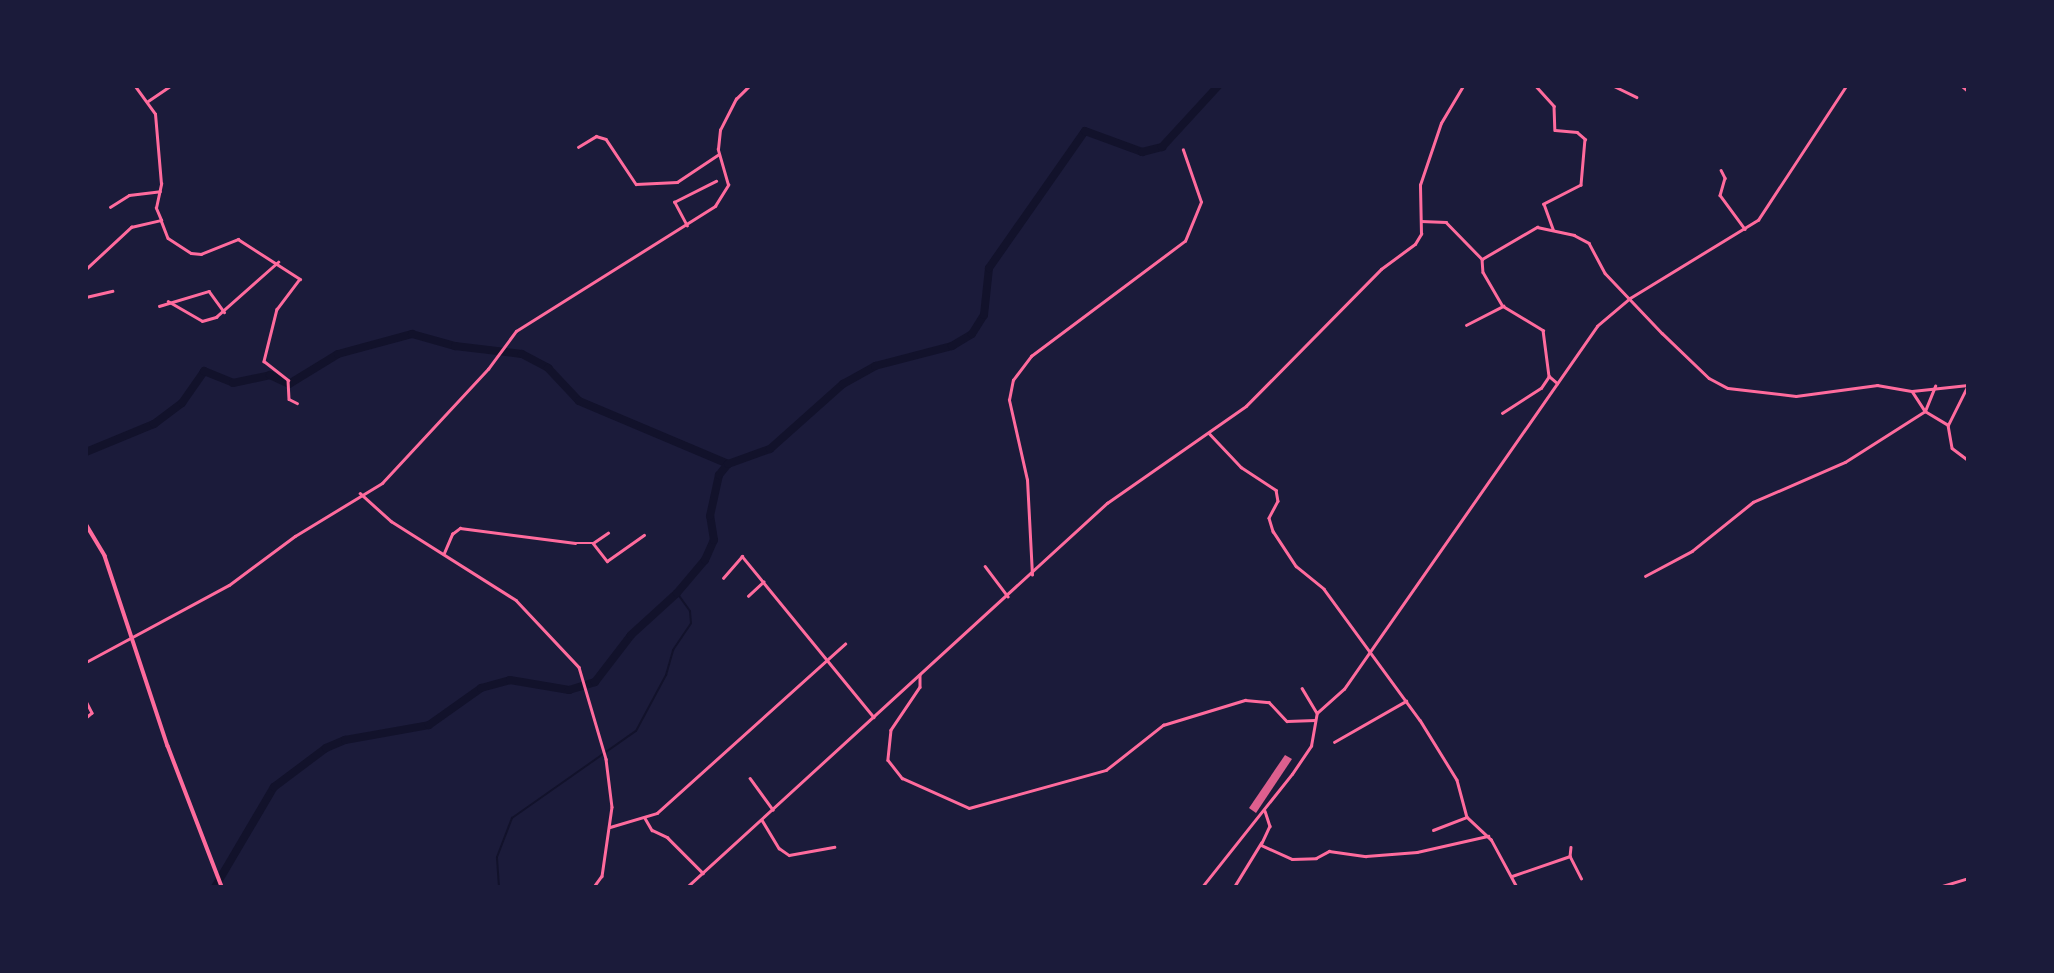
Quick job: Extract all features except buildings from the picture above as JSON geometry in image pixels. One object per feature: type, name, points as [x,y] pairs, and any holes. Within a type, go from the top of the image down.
[{"type":"main road","points":[[86,524],[105,556],[222,887]]},
{"type":"street","points":[[135,86],[148,101],[156,122],[160,191],[156,208],[168,238],[191,253],[205,253],[238,239],[278,262],[300,282],[277,309],[264,361],[289,382],[289,398],[297,403]]},
{"type":"street","points":[[148,101],[170,86]]},
{"type":"street","points":[[86,662],[229,585],[392,474],[516,331],[715,206],[726,192],[728,181],[719,154],[720,130],[736,99],[750,86]]},
{"type":"street","points":[[687,887],[1120,492],[1246,406],[1381,268],[1415,244],[1421,221],[1420,185],[1441,123],[1463,86]]},
{"type":"street","points":[[1536,86],[1554,106],[1556,130],[1577,132],[1585,139],[1581,185],[1544,204],[1553,229]]},
{"type":"street","points":[[1614,86],[1637,97]]},
{"type":"street","points":[[1202,887],[1265,811],[1311,746],[1317,713],[1344,689],[1597,326],[1630,298],[1745,229],[1767,210],[1846,86]]},
{"type":"street","points":[[1962,86],[1968,91]]},
{"type":"street","points":[[1968,100],[1968,107]]},
{"type":"street","points":[[578,147],[594,137],[606,139],[636,184],[677,182],[719,154]]},
{"type":"street","points":[[1032,575],[1027,480],[1009,401],[1013,380],[1031,356],[1185,241],[1200,202],[1183,150]]},
{"type":"street","points":[[1721,170],[1725,178],[1721,197],[1745,229]]},
{"type":"street","points":[[687,226],[674,202],[716,181]]},
{"type":"street","points":[[110,207],[130,195],[160,191]]},
{"type":"street","points":[[86,269],[131,227],[161,220]]},
{"type":"street","points":[[1421,221],[1446,222],[1482,260],[1483,272],[1503,306],[1543,331],[1549,376],[1557,383]]},
{"type":"street","points":[[1482,260],[1532,229],[1553,229],[1589,243],[1605,273],[1709,378],[1728,388],[1796,396],[1877,385],[1912,391],[1935,386],[1968,385],[1948,425],[1952,448],[1968,460]]},
{"type":"street","points":[[168,301],[202,321],[224,312],[237,295],[256,286],[278,262]]},
{"type":"street","points":[[86,297],[112,291]]},
{"type":"street","points":[[159,306],[168,301],[209,291],[224,312]]},
{"type":"street","points":[[1466,325],[1503,306]]},
{"type":"street","points":[[1502,413],[1541,388],[1549,376]]},
{"type":"street","points":[[1645,576],[1681,558],[1753,502],[1845,462],[1925,411],[1935,386]]},
{"type":"street","points":[[1912,391],[1925,411],[1948,425]]},
{"type":"street","points":[[1209,433],[1241,467],[1273,486],[1278,501],[1269,518],[1273,531],[1296,566],[1324,589],[1406,701],[1457,780],[1467,817],[1488,836],[1517,887]]},
{"type":"street","points":[[360,494],[391,521],[516,600],[554,645],[574,660],[587,685],[606,759],[610,827],[602,876],[594,887]]},
{"type":"street","points":[[444,554],[452,534],[460,528],[593,543],[608,533]]},
{"type":"street","points":[[593,543],[607,561],[644,535]]},
{"type":"street","points":[[723,578],[740,556],[874,717]]},
{"type":"street","points":[[985,566],[1008,596]]},
{"type":"street","points":[[748,596],[763,582]]},
{"type":"street","points":[[610,827],[645,818],[673,799],[845,644]]},
{"type":"street","points":[[920,675],[920,687],[891,730],[888,760],[902,778],[970,808],[1106,770],[1163,725],[1245,700],[1269,702],[1287,721],[1315,720]]},
{"type":"street","points":[[1302,688],[1317,713]]},
{"type":"street","points":[[86,701],[92,713],[86,718]]},
{"type":"street","points":[[1334,742],[1406,701]]},
{"type":"street","points":[[750,778],[773,810]]},
{"type":"street","points":[[1234,887],[1270,826],[1265,811]]},
{"type":"street","points":[[1433,830],[1467,817]]},
{"type":"street","points":[[645,818],[652,830],[667,837],[703,873]]},
{"type":"street","points":[[762,820],[779,848],[789,855],[834,847]]},
{"type":"street","points":[[1261,843],[1283,856],[1316,858],[1328,851],[1366,856],[1417,852],[1488,836]]},
{"type":"street","points":[[1571,847],[1570,856],[1581,878]]},
{"type":"street","points":[[1512,876],[1570,856]]},
{"type":"street","points":[[1939,887],[1968,878]]},
{"type":"waterway","points":[[215,887],[274,787],[326,748],[345,740],[429,725],[481,688],[510,680],[569,690],[595,682],[631,635],[677,593],[705,560],[714,540],[710,516],[719,475],[728,464],[770,449],[843,384],[875,366],[952,346],[972,334],[984,315],[989,268],[1085,131],[1142,152],[1162,147],[1218,86]]},
{"type":"waterway","points":[[86,452],[154,424],[182,403],[204,371],[233,383],[270,375],[289,384],[338,354],[412,334],[455,346],[522,354],[548,368],[579,401],[728,464]]},
{"type":"waterway","points":[[499,887],[497,857],[512,818],[636,731],[666,675],[673,650],[691,623],[690,611],[677,593]]}]
